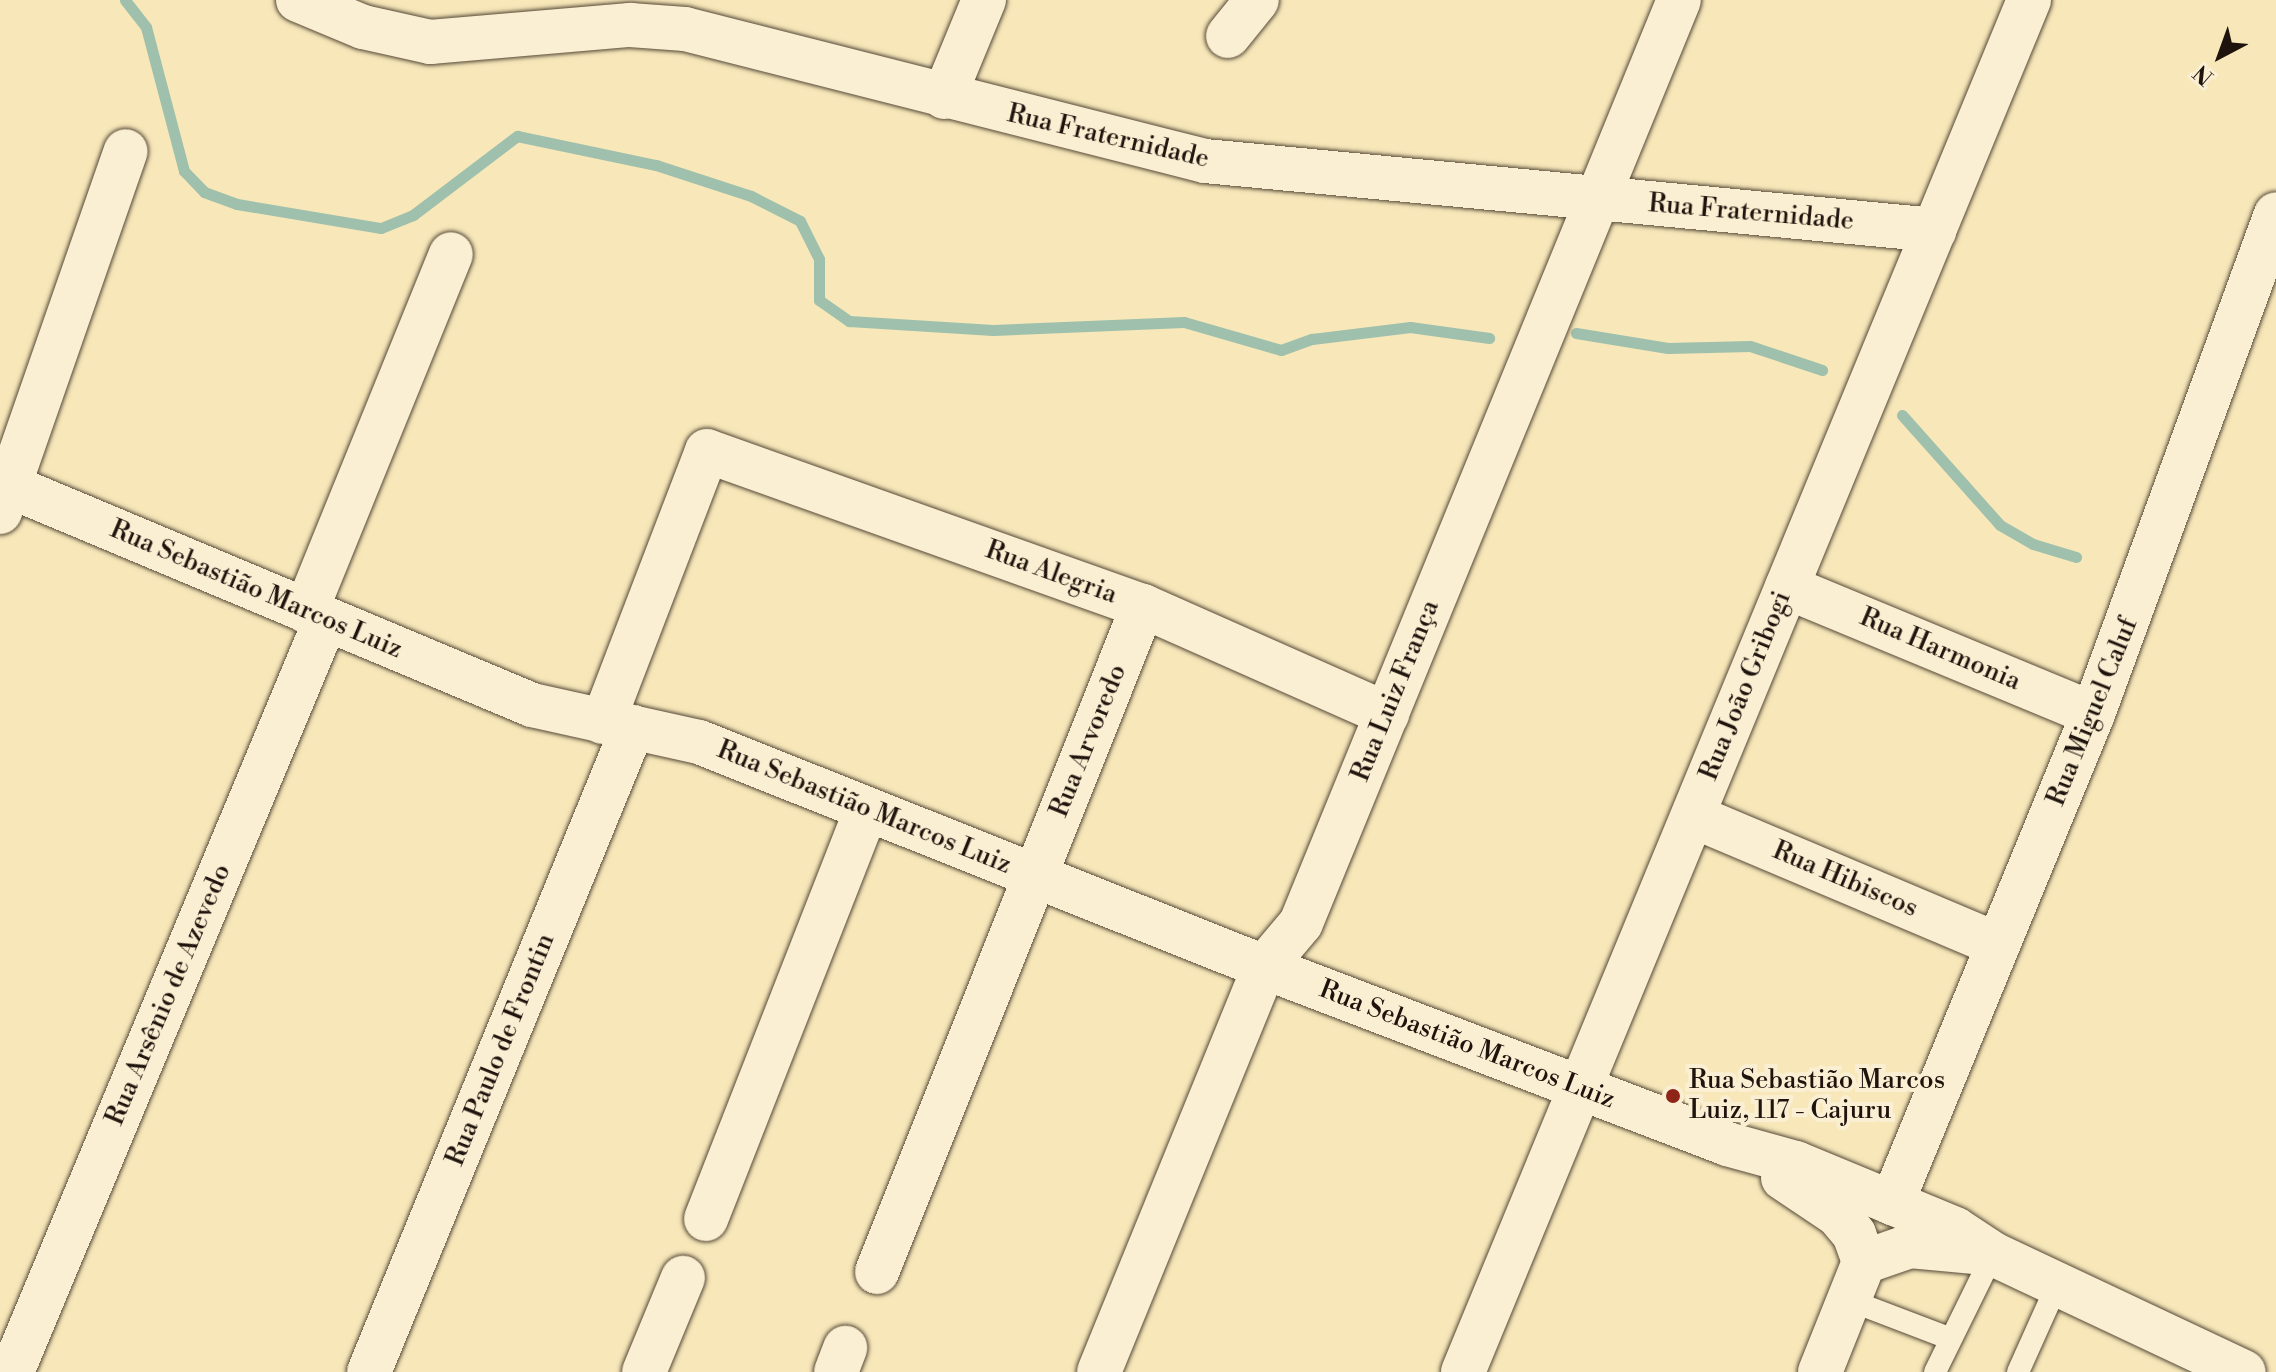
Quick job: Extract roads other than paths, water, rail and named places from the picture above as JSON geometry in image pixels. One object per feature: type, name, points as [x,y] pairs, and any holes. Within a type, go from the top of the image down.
[{"type":"street","points":[[944,97],[984,0]]},
{"type":"street","points":[[1228,36],[1257,0]]},
{"type":"street","name":"Rua Luiz França","points":[[1099,1372],[1264,967],[1301,923],[1679,0]]},
{"type":"street","name":"Rua João Gribogi","points":[[1463,1372],[2029,0]]},
{"type":"street","name":"Rua Fraternidade","points":[[316,3],[396,37],[430,42],[630,25],[691,14],[944,97],[1205,161],[1935,230]]},
{"type":"street","points":[[3,494],[126,151]]},
{"type":"street","name":"Rua Miguel Caluf","points":[[1892,1203],[2093,714],[2276,214]]},
{"type":"street","name":"Rua Arsênio de Azevedo","points":[[12,1372],[316,615],[451,254]]},
{"type":"street","name":"Rua Alegria","points":[[707,451],[1143,606],[1387,714]]},
{"type":"street","name":"Rua Paulo de Frontin","points":[[369,1372],[618,725],[707,451]]},
{"type":"street","name":"Rua Sebastião Marcos Luiz","points":[[3,494],[316,615],[532,705],[699,742],[1264,967],[1727,1144],[1796,1163],[1955,1229],[1993,1254],[2244,1372]]},
{"type":"street","name":"Rua Harmonia","points":[[1787,587],[2093,714]]},
{"type":"street","name":"Rua Arvoredo","points":[[877,1272],[1143,606]]},
{"type":"street","points":[[706,1219],[867,809]]},
{"type":"street","name":"Rua Hibiscos","points":[[1693,816],[1998,945]]},
{"type":"street","name":"Rua Sebastião Marcos Luiz","points":[[1727,1144],[1838,1215],[1854,1234],[1857,1281],[1910,1246],[1993,1254]]},
{"type":"street","points":[[644,1372],[683,1278]]},
{"type":"street","points":[[1820,1372],[1857,1281]]},
{"type":"lane","points":[[1935,1372],[1993,1254]]},
{"type":"lane","points":[[1857,1281],[1951,1339]]},
{"type":"lane","points":[[2018,1372],[2058,1283]]},
{"type":"waterway","points":[[125,0],[146,27],[184,171],[204,192],[237,204],[381,228],[413,215],[517,136],[656,165],[751,196],[800,221],[819,259],[819,300],[849,321],[993,330],[1184,322],[1281,350],[1312,339],[1410,327],[1489,338]]},
{"type":"waterway","points":[[1576,333],[1668,348],[1750,346],[1822,370]]},
{"type":"waterway","points":[[1902,415],[2000,525],[2033,544],[2076,557]]},
{"type":"place","name":"Rua Sebastião Marcos Luiz, 117 - Cajuru","points":[[1673,1096]]}]
